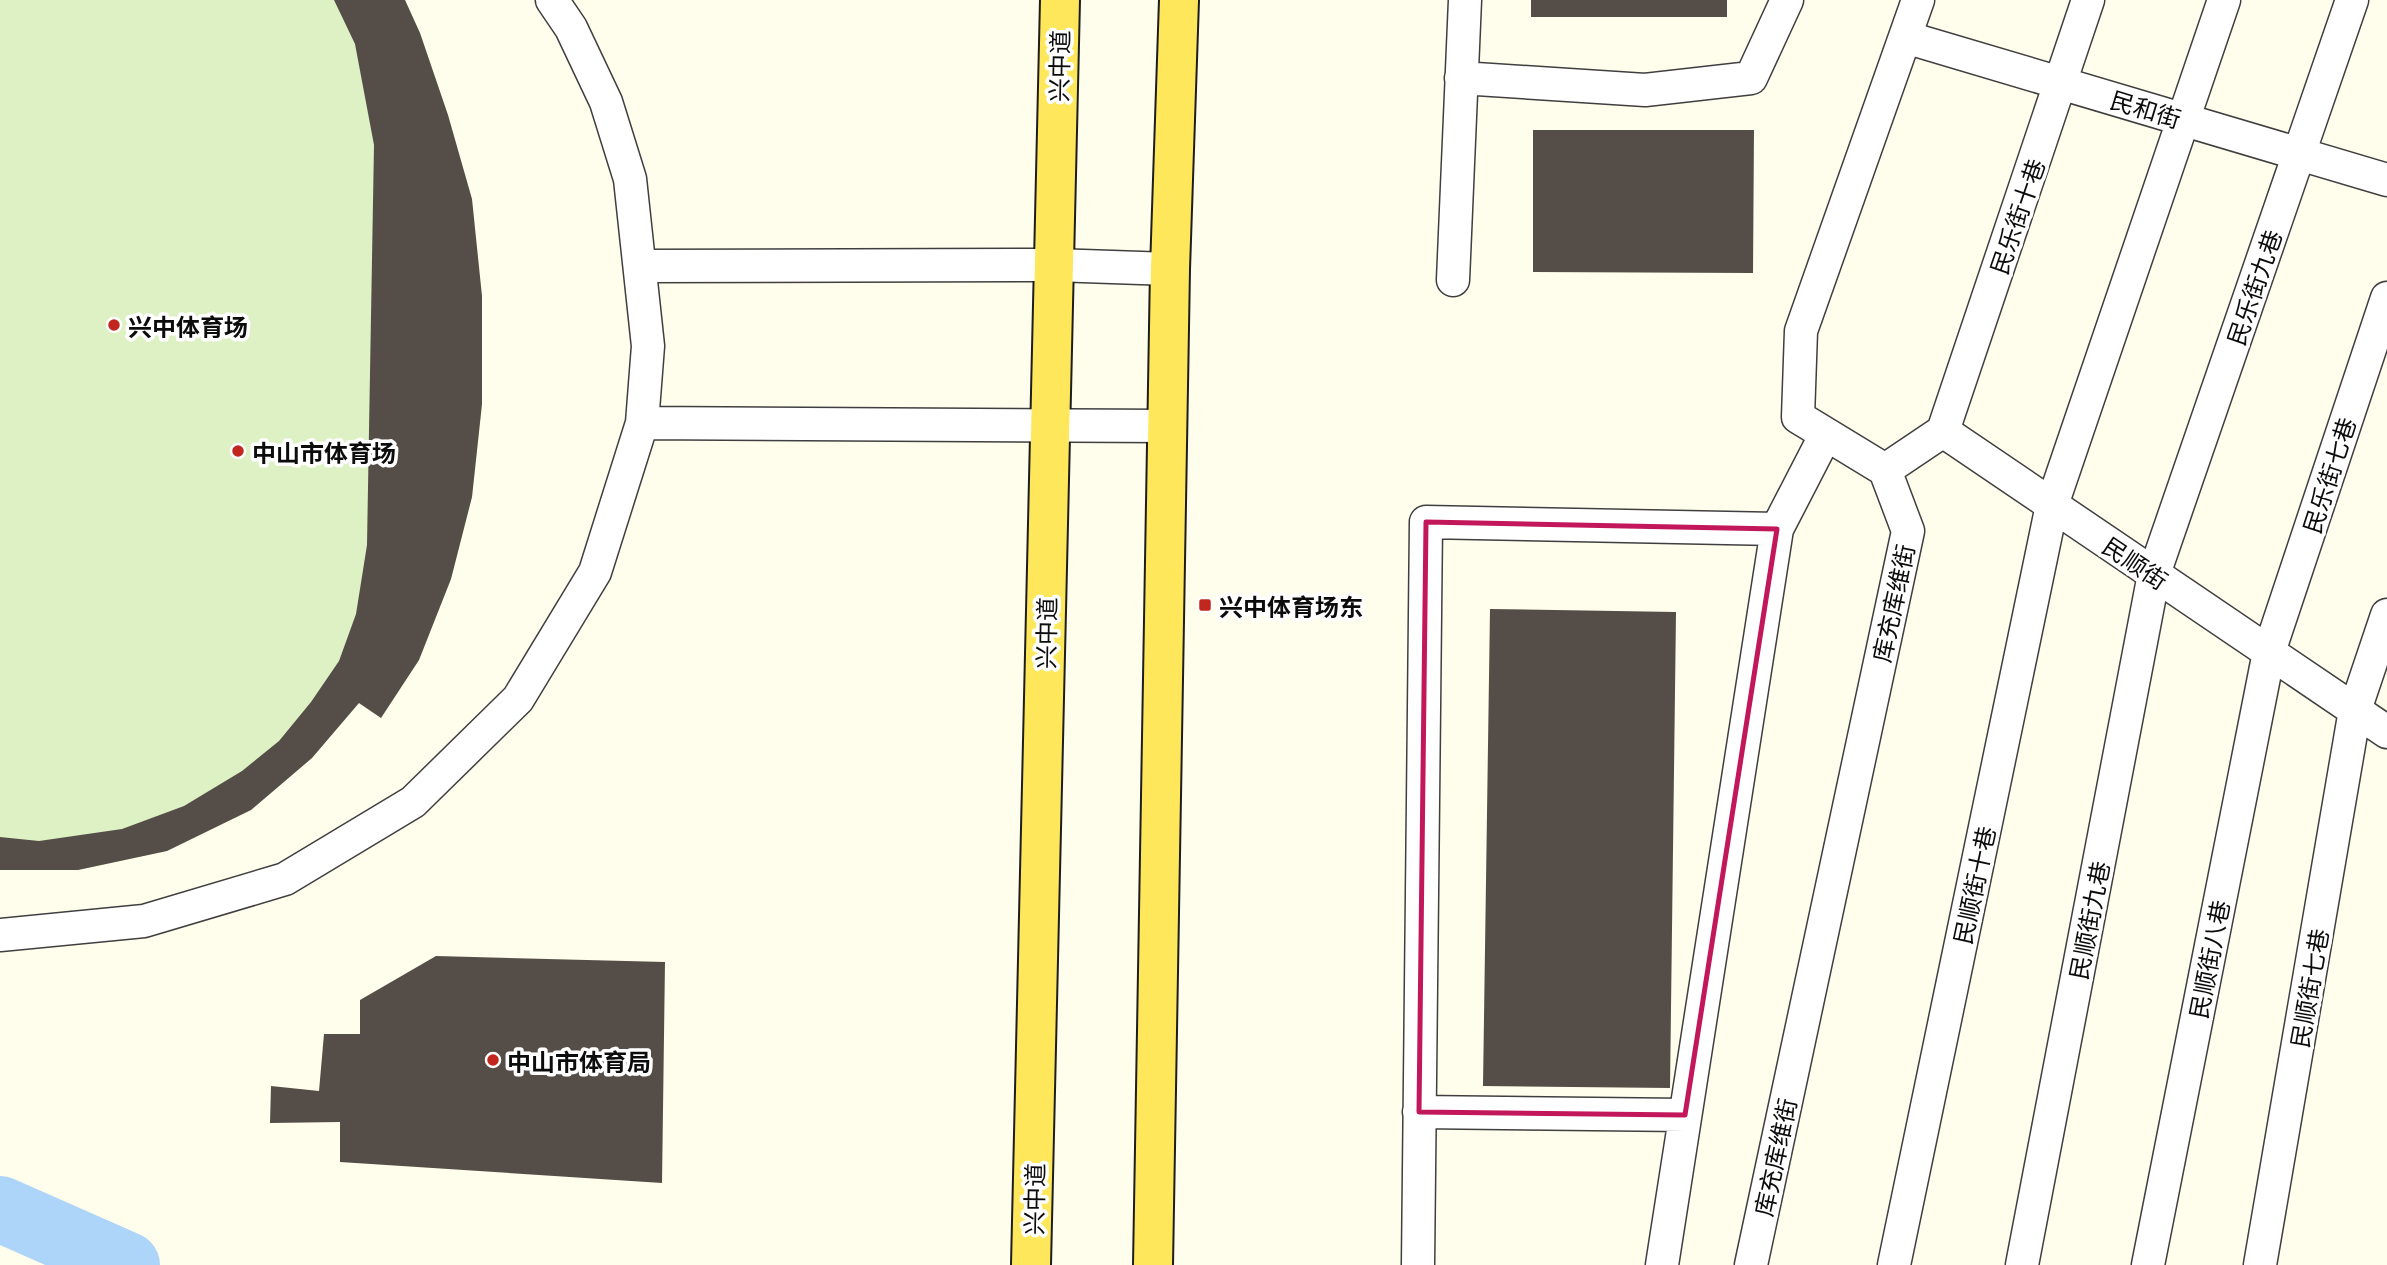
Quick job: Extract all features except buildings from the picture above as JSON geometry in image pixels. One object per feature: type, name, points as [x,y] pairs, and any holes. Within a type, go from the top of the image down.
[{"type":"main road","name":"兴中道","points":[[1031,1265],[1060,0]]},
{"type":"main road","points":[[1153,1265],[1170,269],[1179,0]]},
{"type":"street","points":[[0,940],[144,921],[285,879],[413,802],[518,699],[595,572],[642,423],[648,346],[630,179],[606,102],[571,28],[552,0]]},
{"type":"street","points":[[1453,280],[1465,0]]},
{"type":"street","points":[[1461,78],[1645,90],[1751,78],[1787,0]]},
{"type":"street","points":[[1918,0],[1801,331],[1798,417],[1885,470],[1943,431]]},
{"type":"street","name":"民乐街十巷","points":[[1943,431],[2088,0]]},
{"type":"street","name":"民顺街十巷","points":[[1894,1265],[2052,505],[2224,0]]},
{"type":"street","name":"民乐街九巷","points":[[2154,574],[2352,0]]},
{"type":"street","name":"民和街","points":[[1905,37],[2387,180]]},
{"type":"street","points":[[641,266],[1054,265],[1170,269]]},
{"type":"street","name":"民乐街七巷","points":[[2269,652],[2387,298]]},
{"type":"street","points":[[642,423],[1168,426]]},
{"type":"street","name":"民顺街","points":[[1943,431],[2387,732]]},
{"type":"street","points":[[1662,1265],[1777,530],[1826,434]]},
{"type":"street","name":"库充库维街","points":[[1751,1265],[1908,531],[1885,470]]},
{"type":"street","points":[[1418,1265],[1426,522],[1777,530]]},
{"type":"street","name":"民顺街九巷","points":[[2022,1265],[2154,574]]},
{"type":"street","name":"民顺街七巷","points":[[2260,1265],[2355,710],[2387,615]]},
{"type":"street","name":"民顺街八巷","points":[[2148,1265],[2269,652]]},
{"type":"street","points":[[1419,1112],[1685,1115]]},
{"type":"highlighted area","points":[[1426,522],[1777,529],[1685,1115],[1419,1112]]},
{"type":"green space","name":"中山市体育场","points":[[0,0],[405,0],[420,33],[448,115],[482,296],[482,404],[472,497],[451,579],[419,660],[381,718],[358,703],[312,758],[251,810],[167,851],[78,870],[0,870]]},
{"type":"waterway","points":[[0,1209],[127,1265]]},
{"type":"place","name":"兴中体育场","points":[[114,325]]},
{"type":"place","name":"中山市体育场","points":[[238,451]]},
{"type":"place","name":"兴中体育场东","points":[[1205,605]]},
{"type":"place","name":"中山市体育局","points":[[493,1060]]}]
